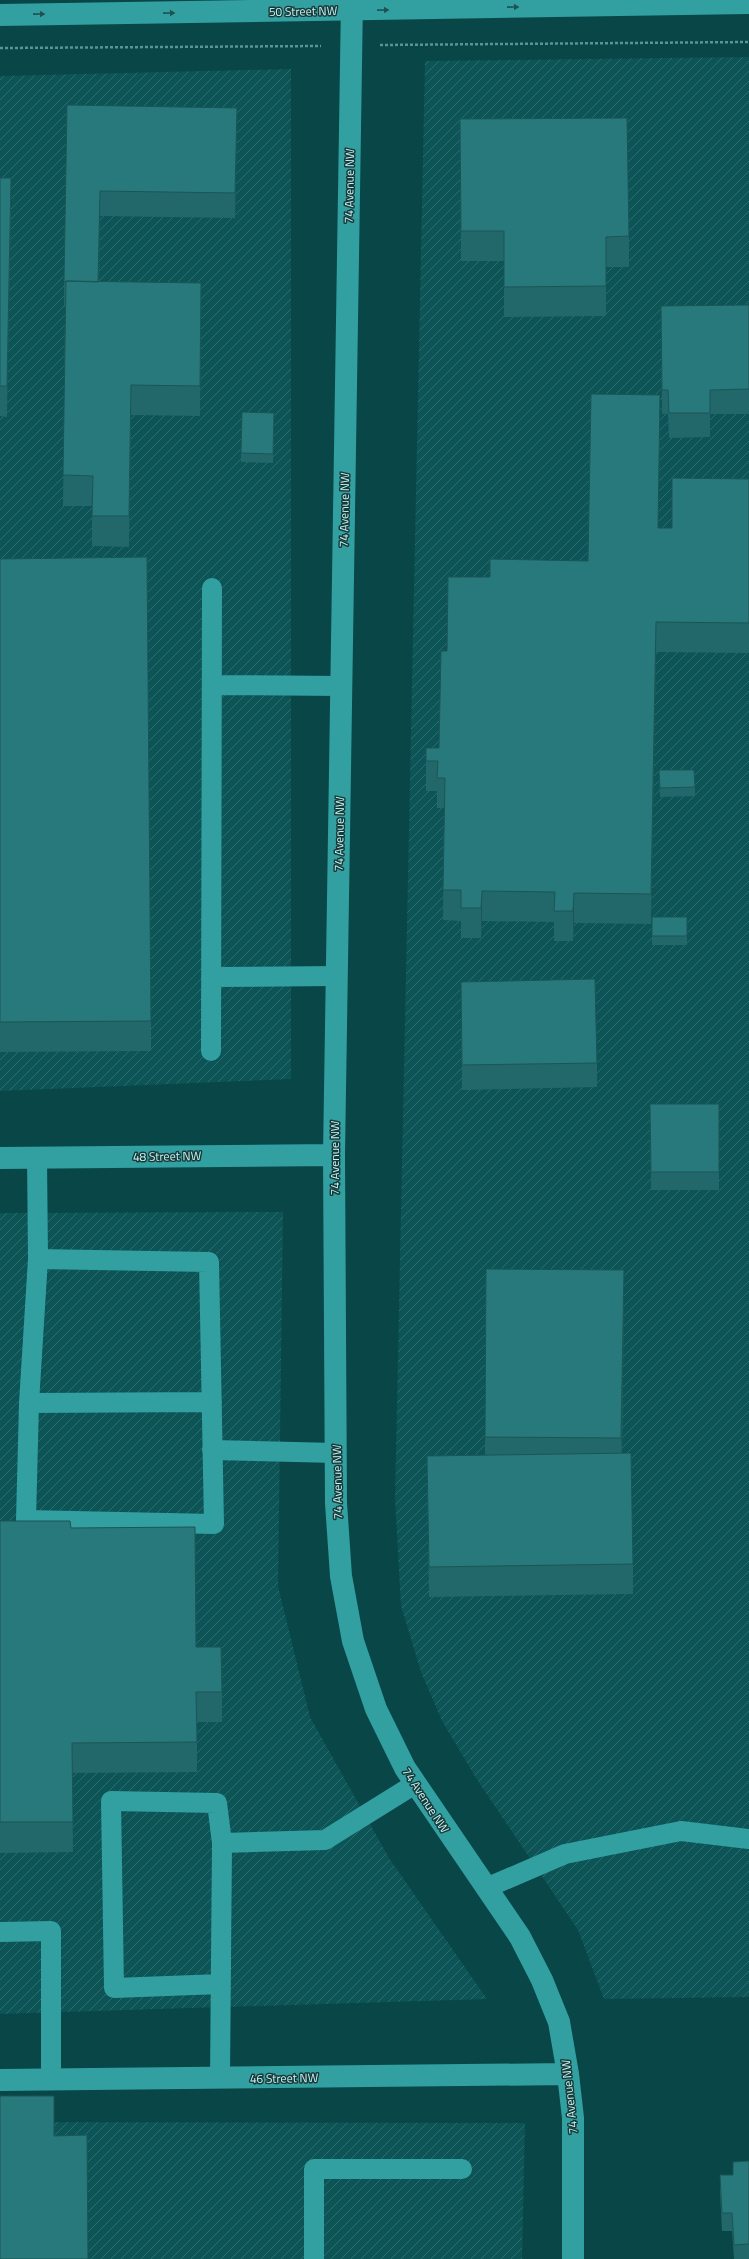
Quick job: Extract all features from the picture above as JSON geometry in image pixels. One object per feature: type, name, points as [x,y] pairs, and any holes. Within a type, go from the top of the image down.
[{"type":"street","name":"50 Street NW","points":[[0,15],[352,5],[749,3]]},
{"type":"street","name":"74 Avenue NW","points":[[352,5],[334,1155],[336,1503],[341,1576],[353,1640],[376,1709],[404,1768],[520,1937],[542,1980],[559,2022],[568,2074],[573,2118],[573,2259]]},
{"type":"street","name":"48 Street NW","points":[[0,1158],[334,1155]]},
{"type":"street","name":"46 Street NW","points":[[0,2080],[568,2074]]},
{"type":"lane","points":[[211,1051],[212,588]]},
{"type":"lane","points":[[212,686],[341,686]]},
{"type":"lane","points":[[211,977],[336,976]]},
{"type":"lane","points":[[37,1157],[38,1259],[29,1403],[26,1520],[214,1524],[210,1262],[38,1259]]},
{"type":"lane","points":[[29,1403],[212,1402]]},
{"type":"lane","points":[[212,1450],[336,1453]]},
{"type":"lane","points":[[222,1843],[325,1840],[415,1784]]},
{"type":"lane","points":[[220,2078],[221,1984],[222,1843],[217,1803],[111,1801],[114,1988],[221,1984]]},
{"type":"lane","points":[[486,1888],[565,1854],[681,1831],[749,1839]]},
{"type":"lane","points":[[0,1932],[50,1930],[51,2080]]},
{"type":"lane","points":[[314,2259],[314,2169],[462,2169]]},
{"type":"shaded area","points":[[749,57],[749,1997],[604,1999],[578,1930],[476,1778],[442,1721],[421,1672],[401,1606],[395,1499],[425,61]]},
{"type":"shaded area","points":[[291,69],[291,1079],[0,1091],[0,76]]},
{"type":"shaded area","points":[[283,1212],[278,1586],[310,1717],[389,1858],[487,1999],[0,2014],[0,1213]]},
{"type":"shaded area","points":[[0,2122],[525,2123],[522,2259],[0,2259]]},
{"type":"building","points":[[67,105],[237,108],[235,193],[100,191],[98,282],[64,282]]},
{"type":"building","points":[[627,118],[629,236],[606,237],[606,286],[504,287],[504,231],[461,231],[460,119]]},
{"type":"building","points":[[0,178],[11,178],[7,386],[0,386]]},
{"type":"building","points":[[66,281],[201,283],[200,386],[131,385],[129,516],[92,516],[93,476],[63,475]]},
{"type":"building","points":[[749,305],[749,389],[710,390],[710,413],[669,413],[668,390],[662,390],[661,306]]},
{"type":"building","points":[[591,394],[660,395],[658,528],[672,528],[672,478],[749,479],[749,623],[656,622],[651,894],[574,893],[573,911],[554,911],[555,892],[482,891],[481,908],[461,908],[461,890],[443,890],[445,778],[437,778],[438,761],[426,761],[426,748],[439,748],[441,651],[447,651],[448,577],[490,577],[490,559],[588,561]]},
{"type":"building","points":[[242,412],[274,413],[273,454],[241,453]]},
{"type":"building","points":[[147,557],[151,1021],[0,1022],[0,559]]},
{"type":"building","points":[[659,770],[694,770],[695,787],[660,788]]},
{"type":"building","points":[[652,917],[687,917],[687,936],[652,936]]},
{"type":"building","points":[[595,979],[597,1063],[462,1065],[461,982]]},
{"type":"building","points":[[650,1104],[719,1104],[719,1172],[651,1172]]},
{"type":"building","points":[[486,1269],[624,1270],[621,1438],[485,1437]]},
{"type":"building","points":[[631,1453],[633,1564],[429,1567],[427,1456]]},
{"type":"building","points":[[0,1521],[70,1521],[71,1528],[195,1527],[196,1647],[221,1647],[222,1692],[196,1692],[197,1742],[72,1743],[73,1822],[0,1822]]},
{"type":"building","points":[[0,2096],[54,2096],[54,2136],[87,2135],[88,2259],[0,2259]]},
{"type":"building","points":[[749,2161],[749,2244],[734,2245],[732,2213],[722,2213],[720,2175],[733,2175],[733,2162]]}]
